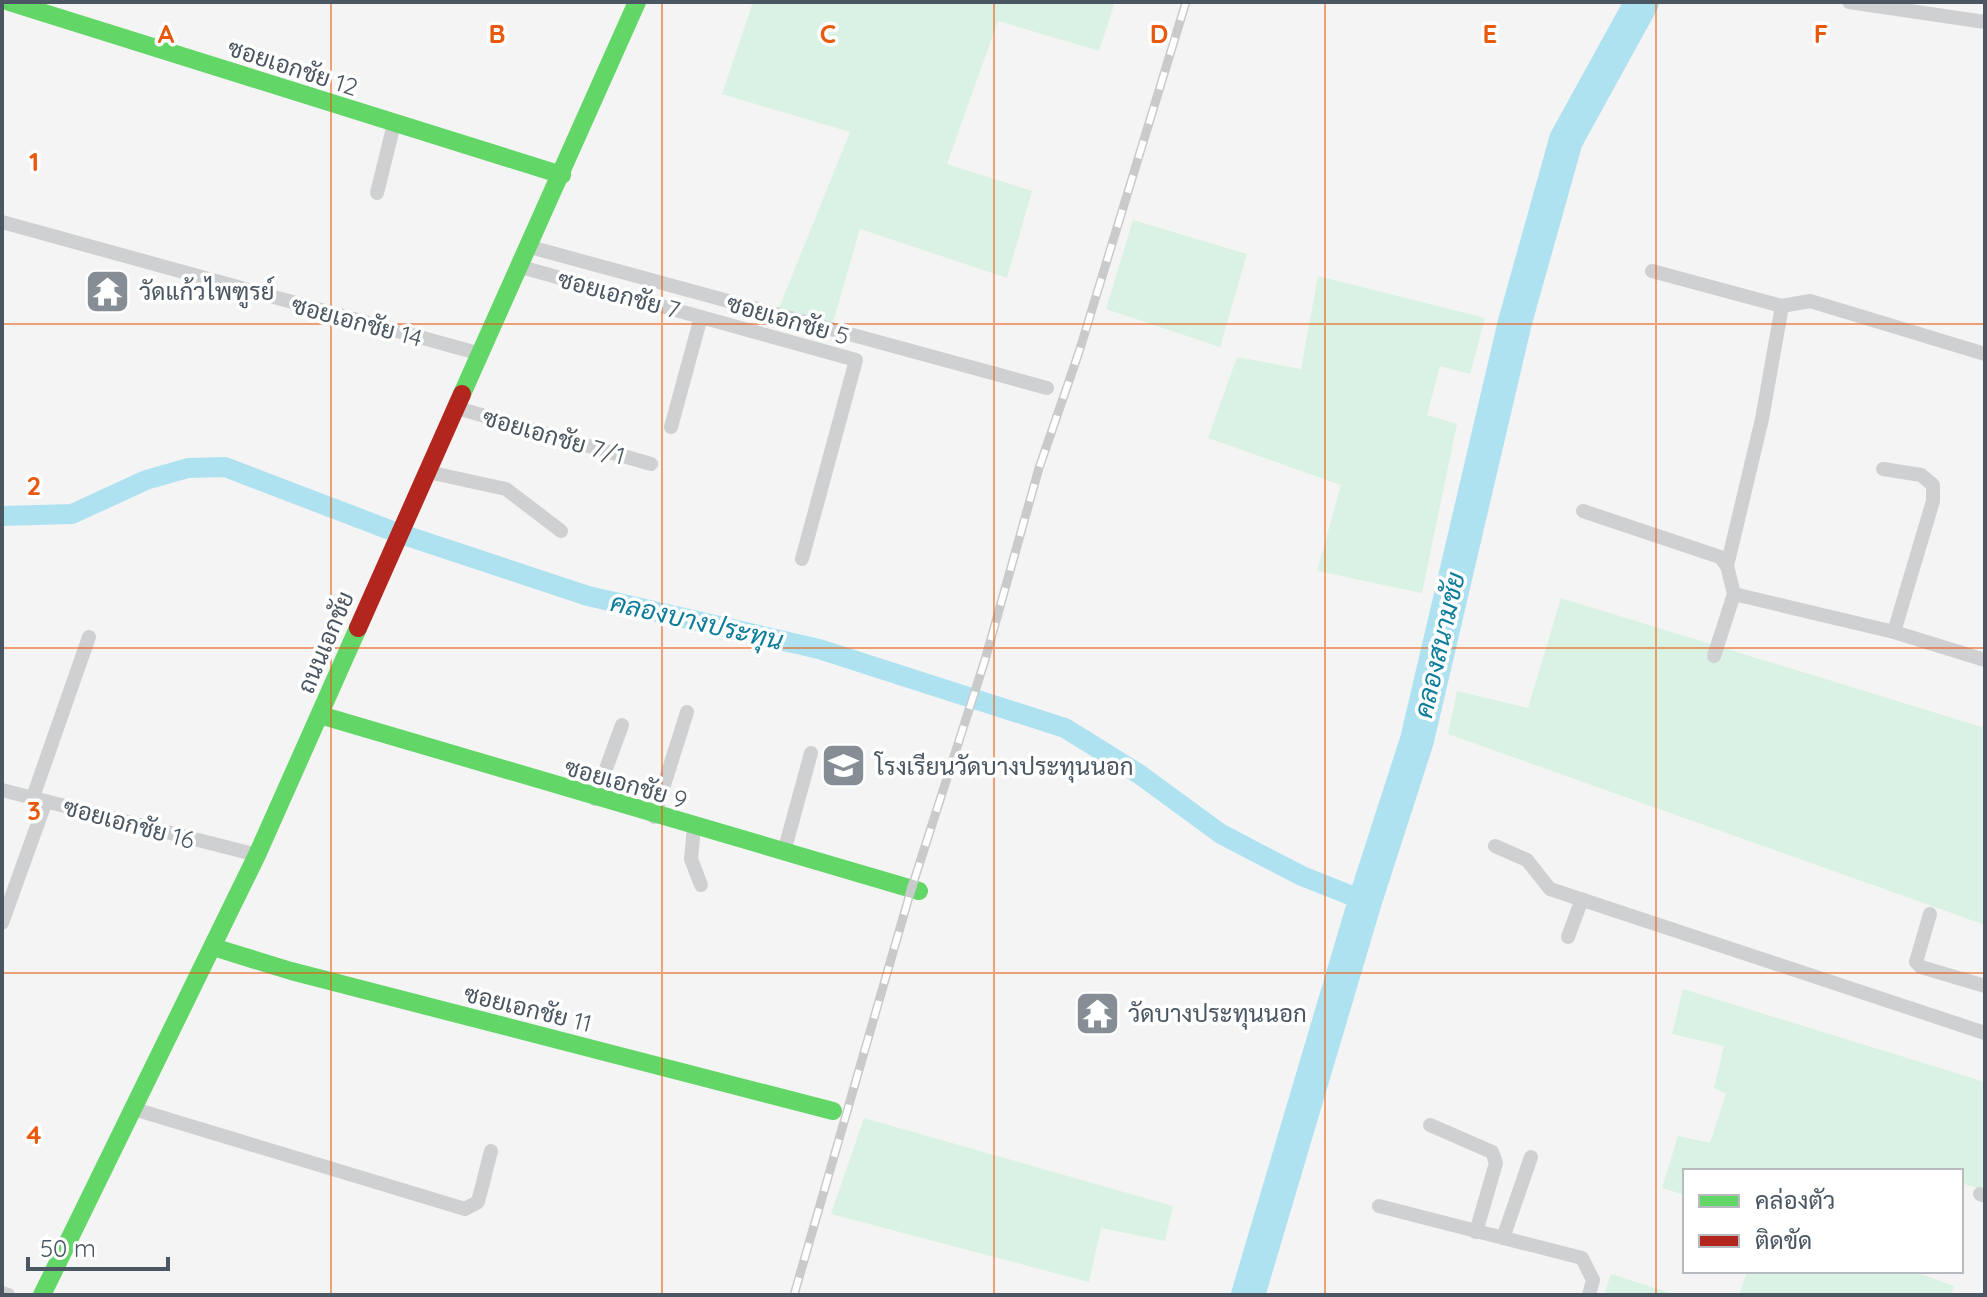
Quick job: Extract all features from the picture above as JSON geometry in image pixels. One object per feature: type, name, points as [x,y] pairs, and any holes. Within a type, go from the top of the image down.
[{"type":"street","name":"ซอยเอกชัย 12","points":[[9,2],[562,175]]},
{"type":"street","name":"ถนนเอกชัย","points":[[46,1294],[257,855],[384,564],[521,267],[637,2]]},
{"type":"street","points":[[1849,2],[1985,22]]},
{"type":"street","points":[[377,193],[394,124]]},
{"type":"street","name":"ซอยเอกชัย 14","points":[[2,222],[481,354]]},
{"type":"street","name":"ซอยเอกชัย 5","points":[[530,247],[1047,388]]},
{"type":"street","name":"ซอยเอกชัย 7","points":[[521,267],[856,360],[802,559]]},
{"type":"street","points":[[1652,271],[1782,306],[1810,301],[1985,354]]},
{"type":"street","points":[[1727,566],[1762,419],[1782,306]]},
{"type":"street","points":[[671,427],[701,317]]},
{"type":"street","name":"ซอยเอกชัย 7/1","points":[[457,408],[651,464]]},
{"type":"street","points":[[1883,469],[1921,475],[1933,485],[1933,501],[1894,632]]},
{"type":"street","points":[[428,472],[506,489],[561,531]]},
{"type":"street","points":[[1583,511],[1720,557],[1727,566],[1734,594],[1714,656]]},
{"type":"street","points":[[1734,594],[1894,632],[1985,660]]},
{"type":"street","points":[[2,923],[89,637]]},
{"type":"street","points":[[654,817],[687,712]]},
{"type":"street","name":"ซอยเอกชัย 9","points":[[320,715],[351,727],[654,817],[919,891]]},
{"type":"street","points":[[595,799],[622,725]]},
{"type":"street","points":[[784,852],[811,753]]},
{"type":"street","name":"ซอยเอกชัย 16","points":[[2,790],[257,855]]},
{"type":"street","points":[[694,827],[691,859],[701,885]]},
{"type":"street","points":[[1495,846],[1527,860],[1550,889],[1985,1033]]},
{"type":"street","points":[[1568,937],[1582,899]]},
{"type":"street","points":[[1930,914],[1916,962],[1921,967],[1985,986]]},
{"type":"street","name":"ซอยเอกชัย 11","points":[[213,947],[320,979],[833,1111]]},
{"type":"street","points":[[134,1109],[465,1209],[478,1202],[491,1151]]},
{"type":"street","points":[[1430,1125],[1492,1152],[1496,1163],[1476,1232]]},
{"type":"street","points":[[1503,1238],[1531,1157]]},
{"type":"street","points":[[1379,1206],[1582,1258],[1593,1280],[1589,1295]]},
{"type":"street","points":[[2,1293],[8,1295]]},
{"type":"green space","points":[[753,2],[1115,2],[1099,51],[998,21],[947,164],[1032,191],[1007,278],[860,229],[832,326],[779,308],[850,132],[722,94]]},
{"type":"green space","points":[[1133,220],[1247,254],[1220,347],[1106,309]]},
{"type":"green space","points":[[1318,276],[1485,318],[1470,374],[1440,366],[1427,415],[1457,424],[1422,593],[1317,571],[1341,485],[1208,438],[1237,357],[1301,369]]},
{"type":"green space","points":[[1561,598],[1985,728],[1985,925],[1448,734],[1457,691],[1528,708]]},
{"type":"green space","points":[[1683,989],[1985,1082],[1985,1181],[1981,1189],[1963,1184],[1963,1169],[1683,1169],[1683,1194],[1662,1188],[1678,1136],[1710,1143],[1726,1094],[1714,1088],[1724,1046],[1672,1034]]},
{"type":"green space","points":[[864,1118],[1173,1206],[1165,1241],[1101,1228],[1089,1282],[831,1214]]},
{"type":"green space","points":[[1746,1273],[1918,1273],[1954,1286],[1951,1295],[1739,1295]]},
{"type":"green space","points":[[1611,1274],[1677,1295],[1604,1295]]},
{"type":"waterway","name":"คลองสนามชัย","points":[[1248,1295],[1365,901],[1417,740],[1515,322],[1566,140],[1642,2]]},
{"type":"waterway","name":"คลองบางประทุน","points":[[2,516],[72,514],[146,480],[188,468],[225,467],[395,532],[588,596],[819,649],[1065,728],[1139,774],[1221,834],[1302,876],[1365,901]]},
{"type":"railway","points":[[794,1295],[911,890],[985,660],[1039,468],[1079,352],[1186,2]]},
{"type":"traffic: fast","points":[[9,2],[562,175]]},
{"type":"traffic: fast","points":[[462,394],[637,2]]},
{"type":"traffic: fast","points":[[42,1295],[257,855],[358,628]]},
{"type":"traffic: fast","points":[[320,715],[919,891]]},
{"type":"traffic: fast","points":[[213,947],[291,971],[833,1111]]},
{"type":"traffic: jam","points":[[358,628],[462,394]]},
{"type":"place","name":"วัดแก้วไพฑูรย์","points":[[108,291]]},
{"type":"place","name":"โรงเรียนวัดบางประทุนนอก","points":[[844,766]]},
{"type":"place","name":"วัดบางประทุนนอก","points":[[1097,1013]]}]
